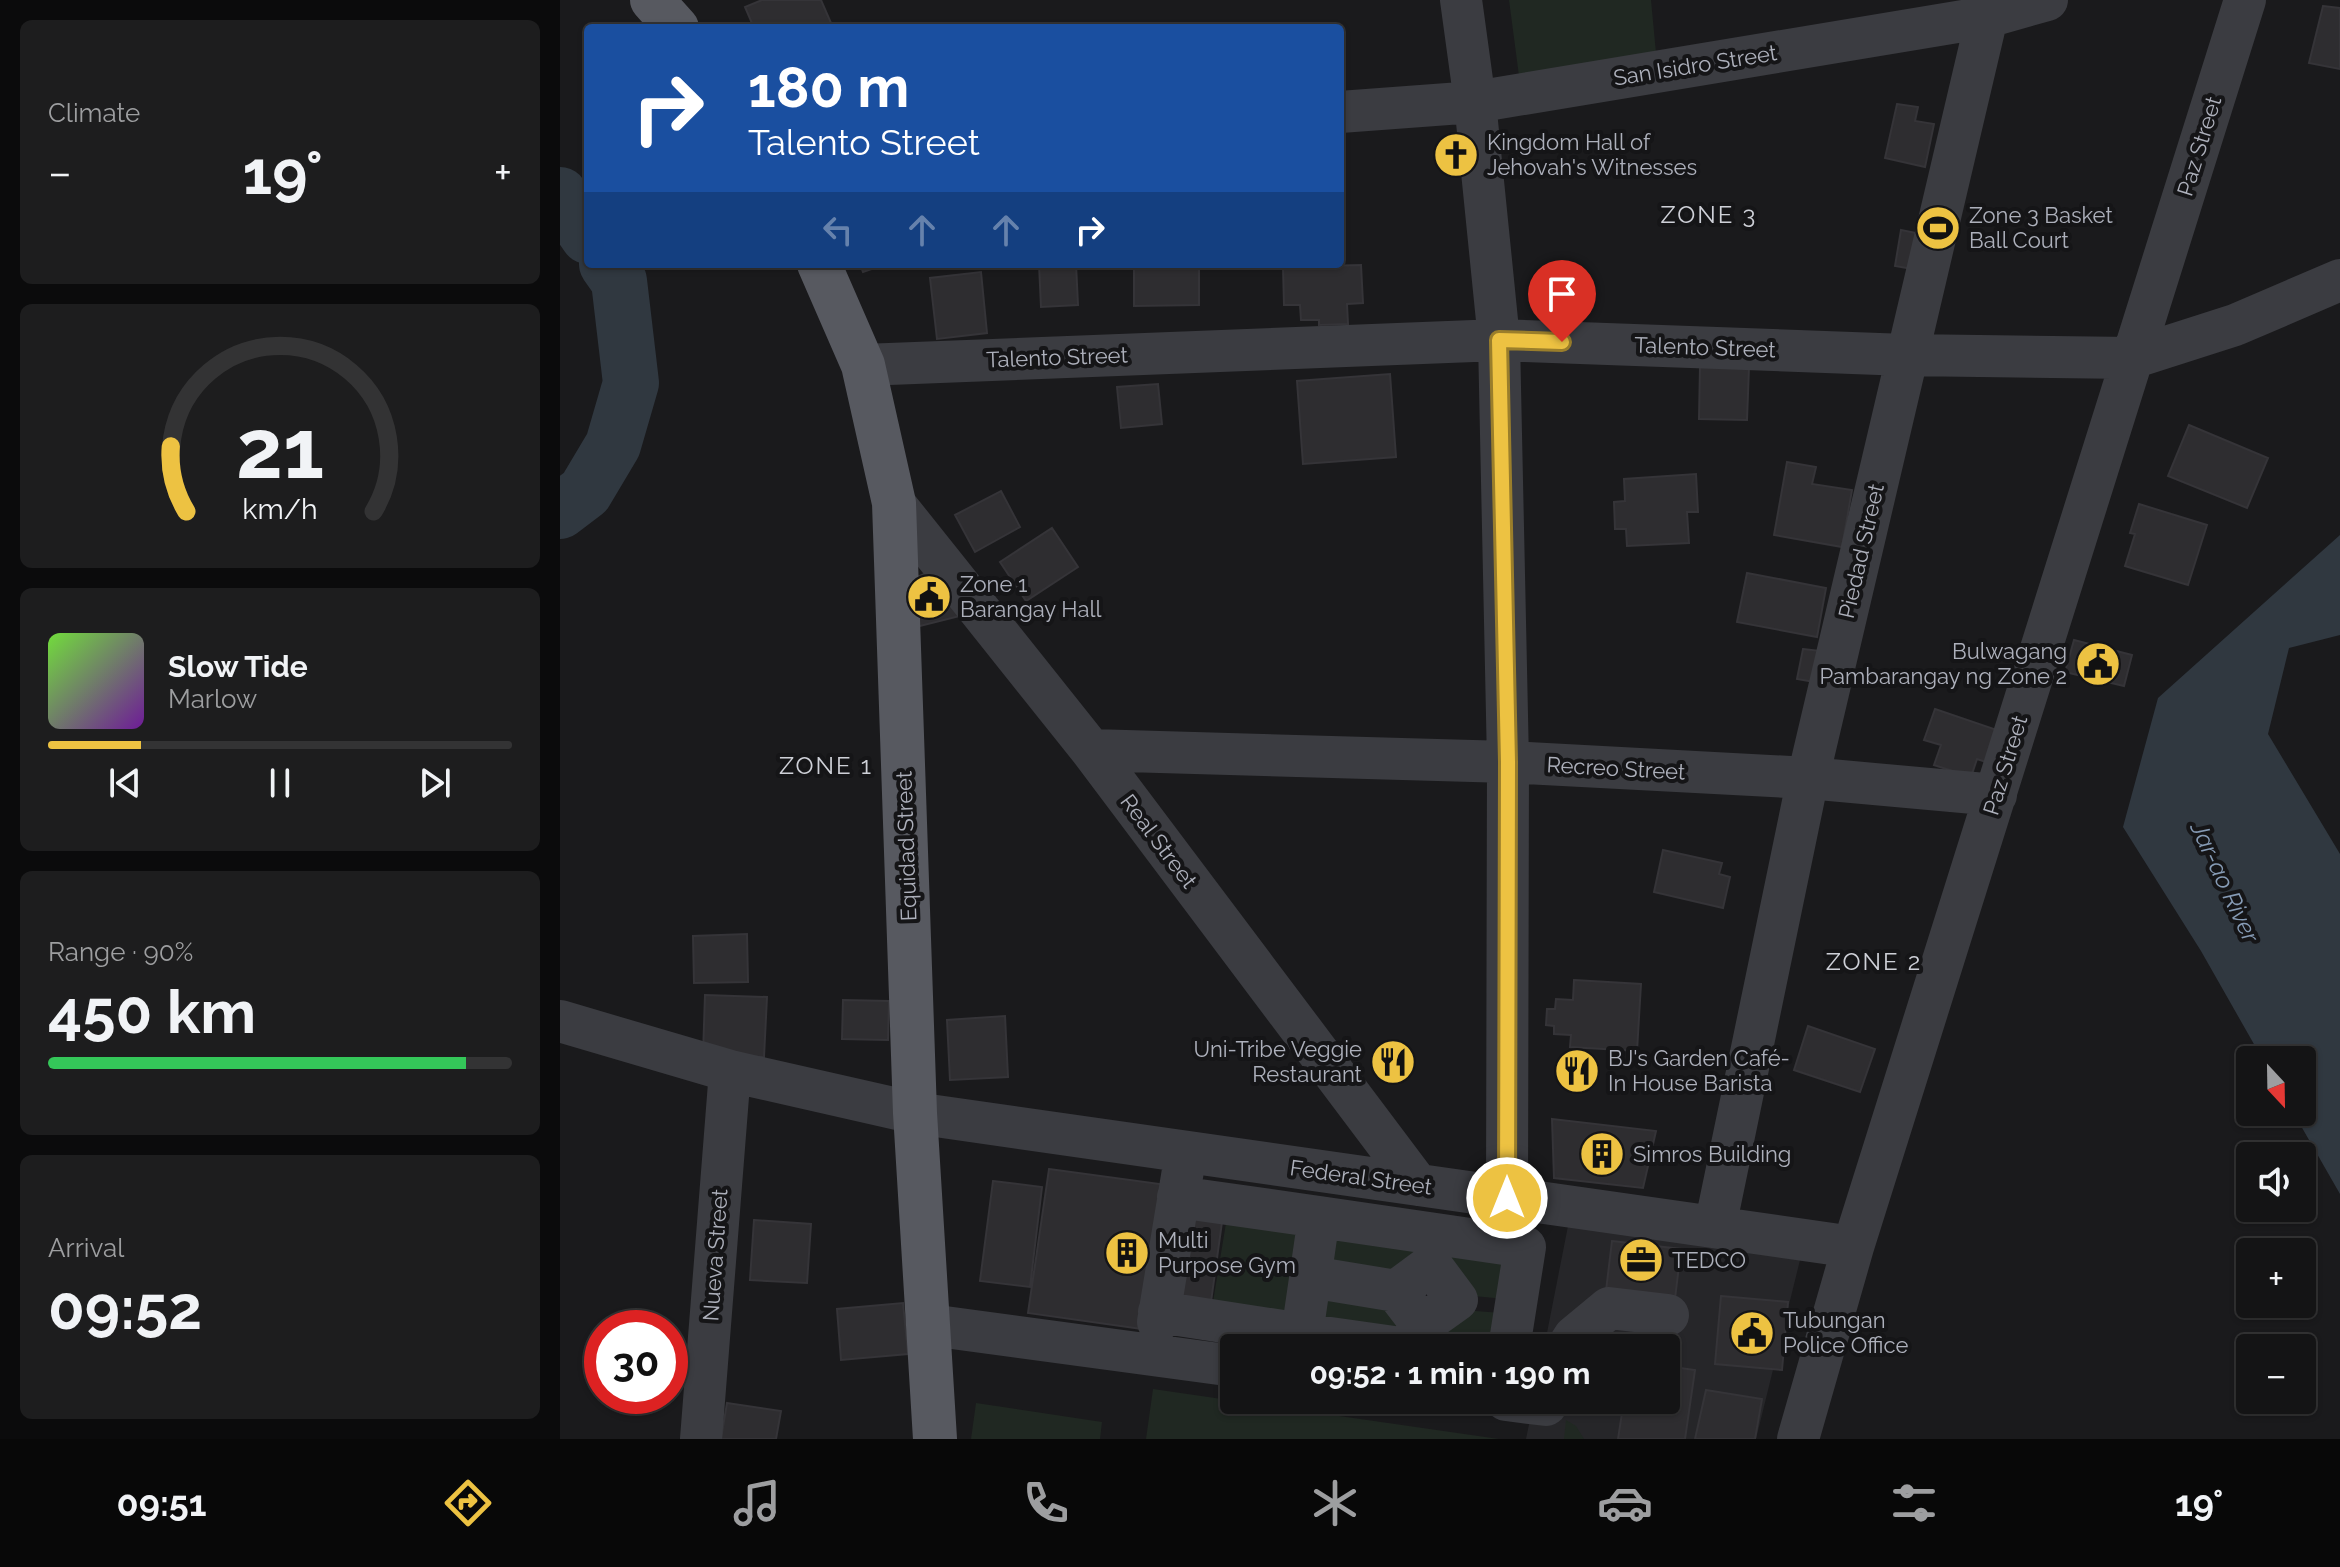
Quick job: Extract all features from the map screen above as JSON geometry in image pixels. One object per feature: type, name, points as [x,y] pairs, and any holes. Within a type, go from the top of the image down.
[{"type":"main road","points":[[652,0],[673,24]]},
{"type":"main road","name":"Equidad Street","points":[[821,268],[863,365],[894,503],[915,1113],[935,1439]]},
{"type":"street","points":[[1461,0],[1475,102],[1499,340],[1520,1199],[1525,1247],[1511,1334]]},
{"type":"street","name":"San Isidro Street","points":[[1344,112],[1475,102],[1987,17],[2047,0]]},
{"type":"street","name":"Paz Street","points":[[1798,1439],[1853,1247],[2245,0]]},
{"type":"street","name":"Piedad Street","points":[[1715,1227],[1808,778],[1987,17]]},
{"type":"street","name":"Talento Street","points":[[863,365],[1499,340],[1906,355],[2132,358],[2235,325],[2340,280]]},
{"type":"street","name":"Real Street","points":[[894,503],[1091,750],[1418,1185]]},
{"type":"street","name":"Recreo Street","points":[[1091,750],[1508,762],[1808,778],[1996,795]]},
{"type":"street","name":"Federal Street","points":[[560,1021],[730,1071],[915,1113],[1853,1247]]},
{"type":"street","name":"Nueva Street","points":[[701,1439],[730,1071]]},
{"type":"street","points":[[1186,1152],[1158,1317],[1302,1334],[1319,1217]]},
{"type":"street","points":[[1178,1197],[1319,1217],[1433,1250],[1525,1247]]},
{"type":"street","points":[[1396,1291],[1433,1250]]},
{"type":"street","points":[[1433,1250],[1457,1300]]},
{"type":"street","points":[[1311,1277],[1396,1291]]},
{"type":"street","points":[[1396,1291],[1411,1334]]},
{"type":"street","points":[[1420,1334],[1457,1300],[1515,1307]]},
{"type":"street","points":[[1578,1334],[1609,1308],[1668,1315]]},
{"type":"street","points":[[930,1325],[1220,1364]]},
{"type":"shaded area","points":[[1509,0],[1651,0],[1656,53],[1519,76]]},
{"type":"shaded area","points":[[1228,1211],[1315,1225],[1298,1328],[1211,1314]]},
{"type":"shaded area","points":[[1568,1226],[1800,1260],[1756,1439],[1526,1439],[1531,1414],[1680,1414],[1680,1334],[1547,1334]]},
{"type":"shaded area","points":[[1318,1229],[1424,1244],[1393,1283],[1312,1268]]},
{"type":"shaded area","points":[[1442,1246],[1524,1257],[1516,1300],[1463,1295]]},
{"type":"shaded area","points":[[1310,1283],[1389,1296],[1413,1328],[1302,1334]]},
{"type":"shaded area","points":[[1463,1310],[1514,1314],[1511,1334],[1440,1334]]},
{"type":"shaded area","points":[[1153,1389],[1220,1399],[1220,1414],[1326,1414],[1499,1439],[1146,1439]]},
{"type":"shaded area","points":[[976,1403],[1102,1422],[1100,1439],[971,1439]]},
{"type":"shaded area","points":[[1566,1420],[1576,1426],[1584,1439],[1564,1439]]},
{"type":"water","name":"Jar-ao River","points":[[2340,535],[2340,635],[2289,648],[2268,734],[2340,854],[2340,1194],[2316,1152],[2316,1142],[2310,1142],[2301,1126],[2316,1126],[2316,1046],[2255,1046],[2201,951],[2123,827],[2158,698]]},
{"type":"building","points":[[762,0],[821,0],[831,23],[752,24],[745,7]]},
{"type":"building","points":[[2323,6],[2340,8],[2340,69],[2309,63]]},
{"type":"building","points":[[1897,104],[1918,107],[1915,121],[1934,124],[1925,167],[1885,158]]},
{"type":"building","points":[[1901,230],[1921,234],[1913,269],[1895,266]]},
{"type":"building","points":[[1344,265],[1361,265],[1363,303],[1347,304],[1348,324],[1319,325],[1319,320],[1301,320],[1300,305],[1284,305],[1283,268],[1344,268]]},
{"type":"building","points":[[1039,268],[1076,268],[1078,305],[1041,307]]},
{"type":"building","points":[[1134,268],[1199,268],[1199,305],[1134,306]]},
{"type":"building","points":[[981,272],[987,333],[937,339],[930,278]]},
{"type":"building","points":[[1700,366],[1749,367],[1747,420],[1699,419]]},
{"type":"building","points":[[1390,374],[1396,457],[1303,464],[1297,381]]},
{"type":"building","points":[[1158,384],[1162,424],[1121,428],[1117,387]]},
{"type":"building","points":[[2189,425],[2268,458],[2247,508],[2168,476]]},
{"type":"building","points":[[1787,462],[1816,467],[1812,484],[1852,490],[1842,547],[1774,535]]},
{"type":"building","points":[[1696,474],[1698,512],[1687,512],[1689,543],[1627,546],[1626,529],[1615,529],[1614,502],[1625,501],[1624,479]]},
{"type":"building","points":[[1001,491],[1020,527],[975,552],[955,515]]},
{"type":"building","points":[[2139,504],[2207,525],[2188,585],[2125,566],[2135,534],[2130,533]]},
{"type":"building","points":[[1052,528],[1078,567],[1026,601],[1000,562]]},
{"type":"building","name":"Zone 1 Barangay Hall","points":[[927,573],[960,616],[912,628],[912,579]]},
{"type":"building","points":[[1747,573],[1826,588],[1817,637],[1737,622]]},
{"type":"building","name":"Bulwagang Pambarangay ng Zone 2","points":[[2074,640],[2132,655],[2124,686],[2065,672]]},
{"type":"building","points":[[1803,649],[1821,651],[1815,682],[1797,679]]},
{"type":"building","points":[[1935,709],[1997,730],[1986,762],[1977,759],[1971,777],[1934,765],[1941,745],[1924,740]]},
{"type":"building","points":[[1663,850],[1722,863],[1719,874],[1730,877],[1723,908],[1654,892]]},
{"type":"building","points":[[747,934],[748,982],[694,983],[693,936]]},
{"type":"building","points":[[1574,980],[1641,984],[1637,1051],[1570,1047],[1571,1035],[1554,1034],[1554,1026],[1546,1025],[1547,1009],[1555,1009],[1556,999],[1573,1000]]},
{"type":"building","points":[[705,995],[767,997],[764,1057],[703,1055]]},
{"type":"building","points":[[843,1000],[889,1001],[888,1040],[842,1039]]},
{"type":"building","points":[[1005,1016],[1008,1077],[950,1080],[947,1020]]},
{"type":"building","points":[[1808,1026],[1875,1049],[1860,1092],[1794,1070]]},
{"type":"building","name":"Simros Building","points":[[1552,1119],[1656,1131],[1643,1188],[1554,1178]]},
{"type":"building","name":"Multi Purpose Gym","points":[[1049,1169],[1226,1193],[1206,1338],[1028,1313]]},
{"type":"building","points":[[993,1181],[1042,1187],[1030,1287],[980,1281]]},
{"type":"building","points":[[754,1220],[811,1224],[807,1283],[750,1280]]},
{"type":"building","points":[[1612,1241],[1681,1249],[1674,1307],[1605,1299]]},
{"type":"building","name":"Tubungan Police Office","points":[[1721,1296],[1788,1302],[1782,1370],[1715,1364]]},
{"type":"building","points":[[903,1303],[908,1354],[841,1360],[837,1309]]},
{"type":"building","points":[[1680,1368],[1695,1370],[1685,1439],[1618,1439],[1622,1414],[1680,1414]]},
{"type":"building","points":[[1706,1390],[1762,1399],[1755,1439],[1695,1439]]},
{"type":"building","points":[[727,1403],[781,1411],[776,1439],[721,1439]]},
{"type":"waterway","points":[[560,195],[584,230]]},
{"type":"waterway","points":[[560,511],[585,492],[613,445],[631,383],[619,281],[610,268]]},
{"type":"place","name":"Kingdom Hall of Jehovah's Witnesses","points":[[1456,155]]},
{"type":"place","name":"Zone 3 Basket Ball Court","points":[[1938,228]]},
{"type":"place","name":"Zone 1 Barangay Hall","points":[[929,597]]},
{"type":"place","name":"Bulwagang Pambarangay ng Zone 2","points":[[2098,664]]},
{"type":"place","name":"Uni-Tribe Veggie Restaurant","points":[[1393,1062]]},
{"type":"place","name":"BJ's Garden Café- In House Barista","points":[[1577,1071]]},
{"type":"place","name":"Simros Building","points":[[1602,1154]]},
{"type":"place","name":"Multi Purpose Gym","points":[[1127,1253]]},
{"type":"place","name":"TEDCO","points":[[1641,1260]]},
{"type":"place","name":"Tubungan Police Office","points":[[1752,1333]]},
{"type":"district","name":"ZONE 3","points":[[1709,214]]},
{"type":"district","name":"ZONE 1","points":[[826,765]]},
{"type":"district","name":"ZONE 2","points":[[1874,961]]},
{"type":"route","points":[[1507,1198],[1508,762],[1499,340],[1562,342]]}]
